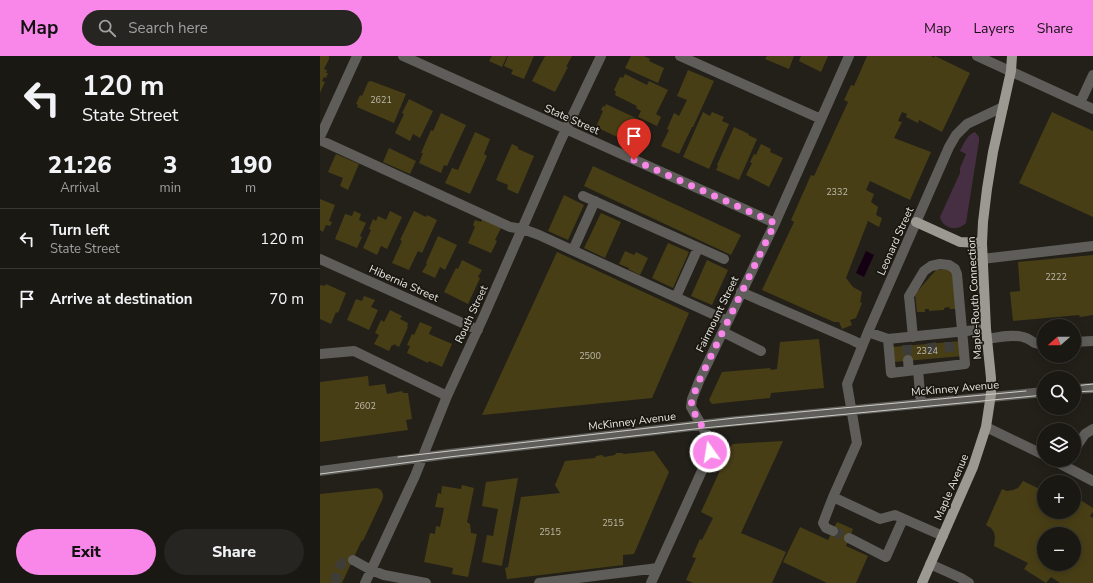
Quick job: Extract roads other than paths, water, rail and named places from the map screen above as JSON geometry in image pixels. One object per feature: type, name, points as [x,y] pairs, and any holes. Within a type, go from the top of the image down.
[{"type":"main road","name":"Maple-Routh Connection","points":[[991,397],[991,378],[986,334],[982,243],[987,188],[993,152],[1011,71],[1012,56]]},
{"type":"main road","points":[[916,222],[960,242],[982,243]]},
{"type":"main road","name":"Maple Avenue","points":[[922,583],[973,467],[986,427],[991,397]]},
{"type":"street","points":[[320,136],[357,56]]},
{"type":"street","name":"State Street","points":[[403,56],[775,223]]},
{"type":"street","name":"Routh Street","points":[[365,583],[423,457],[447,396],[478,330],[566,130],[601,56]]},
{"type":"street","points":[[680,56],[821,119]]},
{"type":"street","name":"Fairmount Street","points":[[651,583],[710,452],[711,442],[691,407],[692,399],[722,332],[775,223],[849,56]]},
{"type":"street","points":[[977,56],[1093,109]]},
{"type":"street","points":[[1080,103],[1093,75]]},
{"type":"street","name":"Leonard Street","points":[[833,531],[826,528],[823,523],[857,443],[847,384],[862,345],[949,147],[956,135],[967,124],[1003,107]]},
{"type":"street","points":[[320,140],[510,227],[523,229],[539,235],[728,321]]},
{"type":"street","points":[[583,196],[724,260]]},
{"type":"street","points":[[573,250],[595,201]]},
{"type":"street","points":[[982,259],[1093,246]]},
{"type":"street","points":[[676,297],[698,248]]},
{"type":"street","name":"Hibernia Street","points":[[320,260],[478,330]]},
{"type":"street","points":[[888,339],[891,373],[914,370],[934,363],[951,361],[966,364],[957,274],[955,269],[940,264],[931,266],[924,271],[909,296],[909,340]]},
{"type":"street","points":[[741,292],[862,345]]},
{"type":"street","points":[[722,332],[761,351]]},
{"type":"street","points":[[868,332],[888,339],[909,340],[948,338],[963,332],[1024,337],[1037,345]]},
{"type":"street","points":[[1081,341],[1093,340]]},
{"type":"street","points":[[320,354],[354,351],[447,396]]},
{"type":"street","points":[[908,360],[914,370],[921,404]]},
{"type":"street","points":[[1081,389],[1093,388]]},
{"type":"street","name":"McKinney Avenue","points":[[320,471],[423,457],[701,425],[1037,393]]},
{"type":"street","points":[[986,427],[1037,452]]},
{"type":"street","points":[[1081,440],[1085,434],[1093,429]]},
{"type":"street","points":[[1072,467],[1093,481]]},
{"type":"street","points":[[833,497],[880,519],[895,515],[943,536]]},
{"type":"street","points":[[849,538],[886,557],[903,519]]},
{"type":"street","points":[[353,560],[384,575],[426,583]]},
{"type":"street","points":[[930,564],[969,583]]},
{"type":"street","points":[[539,583],[658,568]]},
{"type":"tunnel","points":[[949,342],[950,357]]},
{"type":"tunnel","points":[[931,343],[933,358]]},
{"type":"tunnel","points":[[907,345],[908,360]]},
{"type":"tunnel","points":[[833,531],[849,538]]},
{"type":"tunnel","points":[[337,583],[336,575],[341,564],[353,560]]},
{"type":"tram line","points":[[1081,385],[1093,384]]},
{"type":"tram line","points":[[398,457],[735,418],[1026,391]]},
{"type":"tram line","points":[[1081,392],[1093,391]]},
{"type":"tram line","points":[[320,474],[449,457],[703,428],[1037,396]]}]
